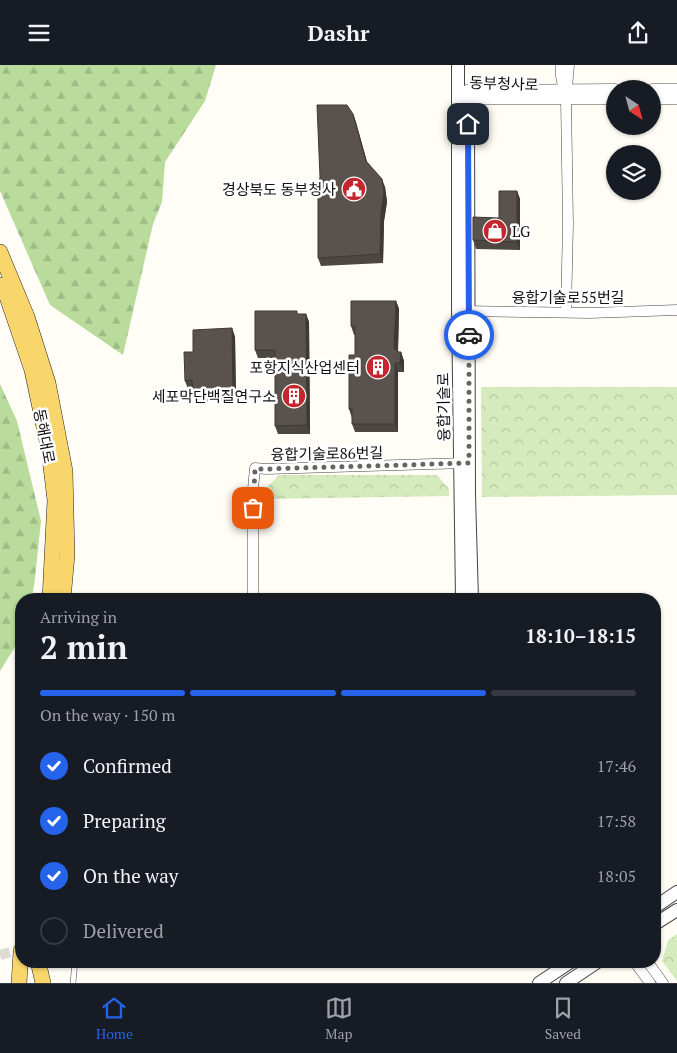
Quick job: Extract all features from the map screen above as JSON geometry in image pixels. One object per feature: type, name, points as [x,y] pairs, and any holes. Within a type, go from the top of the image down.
[{"type":"main road","points":[[0,252],[27,317],[48,383],[65,471],[67,555],[64,593]]},
{"type":"main road","name":"동해대로","points":[[0,279],[7,294],[32,370],[49,450],[55,500],[50,593]]},
{"type":"main road","points":[[18,983],[19,968]]},
{"type":"main road","points":[[23,968],[23,983]]},
{"type":"main road","points":[[36,968],[36,983]]},
{"type":"main road","points":[[38,968],[43,983]]},
{"type":"street","name":"융합기술로","points":[[458,65],[465,95]]},
{"type":"street","name":"융합기술로","points":[[462,593],[465,463],[465,95],[467,65]]},
{"type":"street","points":[[561,65],[561,76],[565,93]]},
{"type":"street","points":[[566,312],[568,224],[565,93],[569,65]]},
{"type":"street","points":[[661,89],[677,89]]},
{"type":"street","name":"동부청사로","points":[[465,95],[565,93],[606,90]]},
{"type":"street","name":"동부청사로","points":[[565,93],[606,98]]},
{"type":"street","points":[[661,99],[677,99]]},
{"type":"street","name":"융합기술로55번길","points":[[464,311],[677,310]]},
{"type":"street","name":"융합기술로","points":[[465,463],[472,593]]},
{"type":"street","name":"융합기술로86번길","points":[[253,593],[253,489],[255,469],[465,463]]},
{"type":"street","points":[[661,903],[677,893]]},
{"type":"street","points":[[661,921],[677,910]]},
{"type":"street","points":[[539,983],[562,968]]},
{"type":"street","points":[[566,983],[588,968]]},
{"type":"street","points":[[639,968],[650,983]]},
{"type":"street","points":[[652,968],[663,983]]},
{"type":"lane","points":[[73,983],[74,968]]},
{"type":"green space","points":[[0,65],[216,65],[205,101],[165,162],[162,202],[153,224],[123,355],[50,305],[0,191]]},
{"type":"green space","points":[[0,384],[17,421],[41,521],[32,593],[15,593],[15,647],[0,671]]},
{"type":"green space","points":[[481,387],[677,387],[677,495],[482,497]]},
{"type":"green space","points":[[279,475],[437,475],[449,489],[449,496],[262,499],[264,490]]},
{"type":"green space","points":[[677,934],[677,981],[662,961],[668,940]]},
{"type":"building","name":"경상북도 동부청사","points":[[317,105],[347,105],[353,114],[366,161],[382,179],[384,193],[381,212],[380,254],[318,258],[318,191],[320,177]]},
{"type":"building","points":[[499,191],[517,191],[517,242],[473,240],[473,217],[499,218]]},
{"type":"building","name":"포항지식산업센터","points":[[351,301],[396,301],[394,349],[397,349],[397,352],[401,352],[400,363],[395,363],[395,424],[352,424],[352,409],[349,409],[349,355],[355,355],[355,326],[351,326]]},
{"type":"building","name":"세포막단백질연구소","points":[[255,311],[297,311],[297,314],[306,314],[307,425],[275,426],[275,350],[255,350]]},
{"type":"building","points":[[232,328],[233,392],[193,394],[192,380],[185,381],[184,352],[193,352],[193,330]]},
{"type":"tunnel","points":[[0,955],[15,951]]},
{"type":"way so far","points":[[253,508],[255,469],[469,463],[469,335]]},
{"type":"place","name":"경상북도 동부청사","points":[[354,189]]},
{"type":"place","name":"LG","points":[[495,231]]},
{"type":"place","name":"포항지식산업센터","points":[[378,367]]},
{"type":"place","name":"세포막단백질연구소","points":[[294,396]]},
{"type":"route","points":[[468,124],[469,335]]}]
